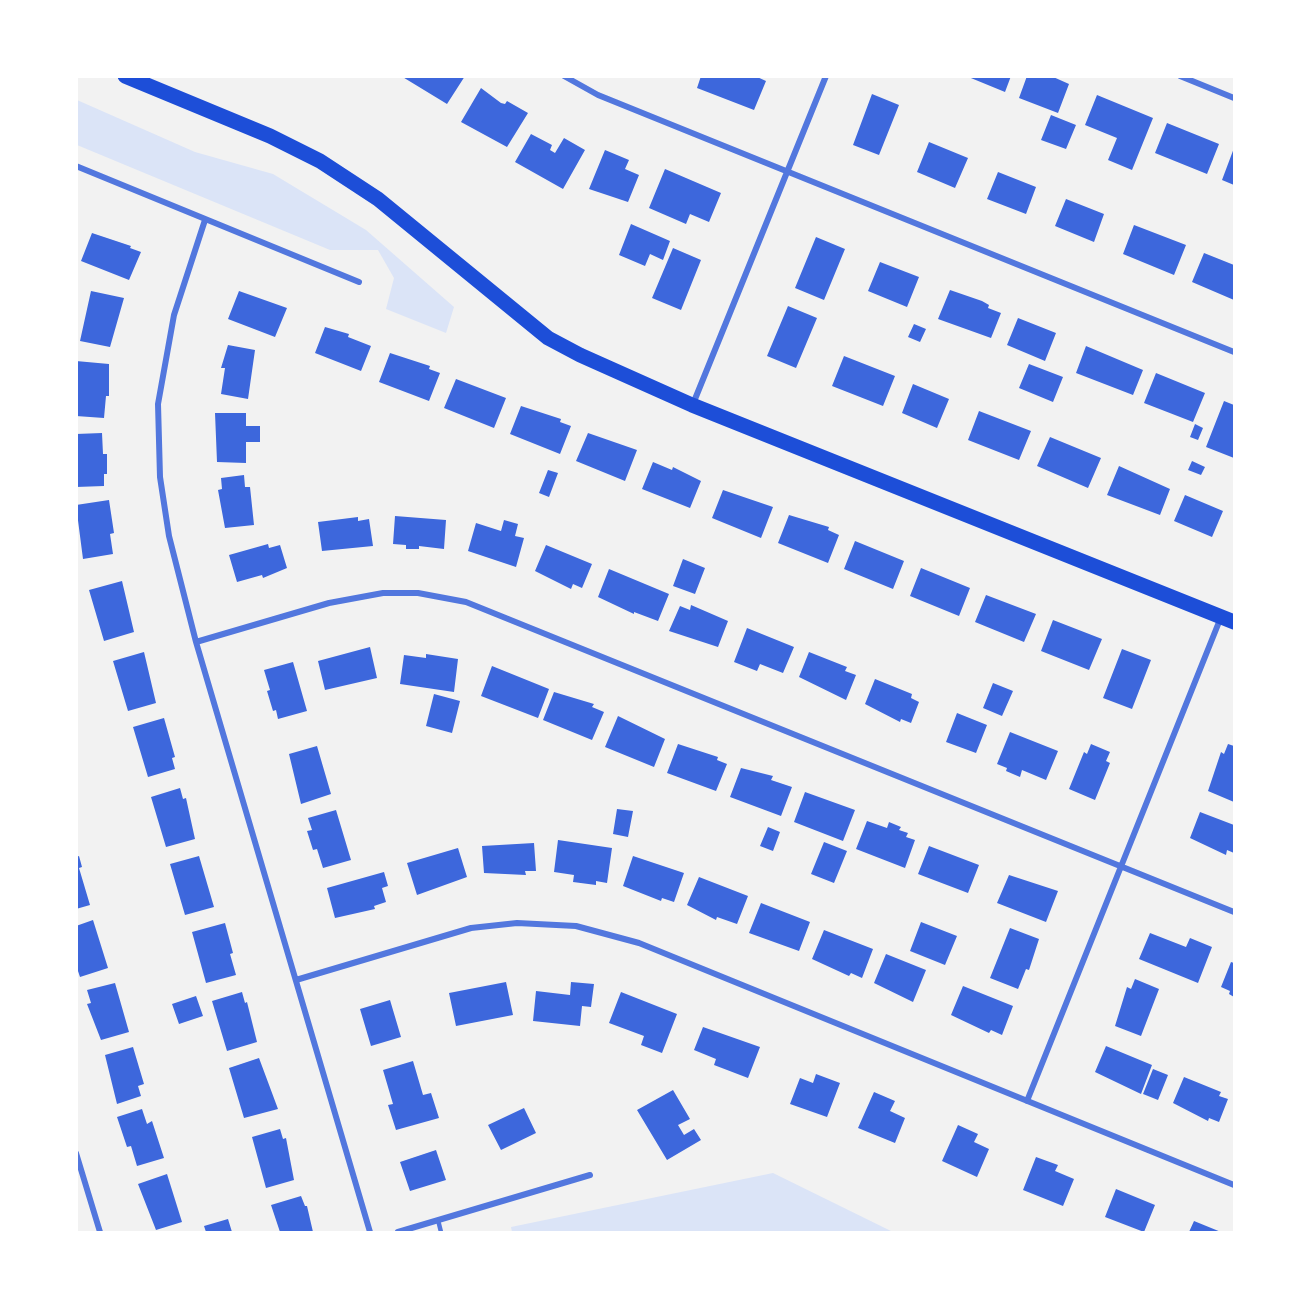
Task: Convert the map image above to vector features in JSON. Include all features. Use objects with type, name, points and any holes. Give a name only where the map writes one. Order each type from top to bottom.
[{"type":"main road","points":[[125,76],[270,136],[320,161],[378,199],[548,338],[612,370],[692,405],[1228,619]]},
{"type":"street","points":[[564,76],[598,95],[1234,352]]},
{"type":"street","points":[[692,405],[826,76]]},
{"type":"street","points":[[1180,76],[1234,98]]},
{"type":"street","points":[[76,166],[359,282]]},
{"type":"street","points":[[205,220],[174,315],[158,404],[160,477],[169,536],[195,642],[370,1233]]},
{"type":"street","points":[[195,642],[329,603],[383,593],[418,593],[466,602],[1234,912]]},
{"type":"street","points":[[1027,1101],[1121,867],[1228,619]]},
{"type":"street","points":[[296,980],[471,928],[517,922],[576,926],[639,943],[1234,1185]]},
{"type":"street","points":[[76,1153],[100,1233]]},
{"type":"street","points":[[398,1233],[590,1175]]},
{"type":"lane","points":[[438,1220],[441,1233]]},
{"type":"shaded area","points":[[77,100],[195,152],[273,174],[366,230],[454,307],[446,333],[386,309],[394,278],[378,250],[330,250],[77,145]]},
{"type":"shaded area","points":[[773,1173],[893,1232],[512,1232],[511,1227]]},
{"type":"building","points":[[401,76],[465,76],[447,104]]},
{"type":"building","points":[[701,76],[755,76],[766,81],[754,110],[697,88]]},
{"type":"building","points":[[966,76],[1011,76],[1005,92]]},
{"type":"building","points":[[1027,76],[1051,76],[1069,84],[1058,113],[1019,98]]},
{"type":"building","points":[[481,88],[501,103],[505,104],[507,101],[528,113],[507,147],[461,122]]},
{"type":"building","points":[[872,94],[899,105],[879,155],[853,145]]},
{"type":"building","points":[[1097,95],[1153,118],[1132,170],[1108,160],[1117,138],[1085,125]]},
{"type":"building","points":[[1051,115],[1076,125],[1066,149],[1041,140]]},
{"type":"building","points":[[1167,123],[1219,144],[1207,174],[1155,153]]},
{"type":"building","points":[[531,134],[552,145],[550,150],[555,153],[564,138],[585,150],[563,189],[515,162]]},
{"type":"building","points":[[929,142],[968,158],[955,188],[917,172]]},
{"type":"building","points":[[1234,148],[1234,185],[1222,180]]},
{"type":"building","points":[[605,150],[629,160],[625,169],[639,175],[628,202],[589,189]]},
{"type":"building","points":[[665,169],[721,193],[709,222],[690,214],[686,224],[649,208]]},
{"type":"building","points":[[998,172],[1036,187],[1026,214],[987,199]]},
{"type":"building","points":[[1066,199],[1104,214],[1094,242],[1055,226]]},
{"type":"building","points":[[631,224],[670,241],[663,260],[650,254],[645,266],[619,255]]},
{"type":"building","points":[[1134,225],[1186,245],[1174,275],[1123,254]]},
{"type":"building","points":[[92,233],[131,246],[130,248],[141,252],[129,280],[81,261]]},
{"type":"building","points":[[816,237],[845,249],[824,300],[795,288]]},
{"type":"building","points":[[673,248],[701,260],[681,310],[652,298]]},
{"type":"building","points":[[1204,253],[1234,265],[1234,300],[1192,282]]},
{"type":"building","points":[[880,262],[919,277],[907,307],[868,291]]},
{"type":"building","points":[[950,290],[982,301],[989,305],[988,308],[1001,313],[991,338],[938,319]]},
{"type":"building","points":[[91,291],[124,298],[110,347],[80,341]]},
{"type":"building","points":[[239,291],[287,308],[275,337],[228,319]]},
{"type":"building","points":[[788,306],[817,318],[796,368],[767,356]]},
{"type":"building","points":[[1018,318],[1056,333],[1045,361],[1007,345]]},
{"type":"building","points":[[914,324],[926,329],[920,342],[908,337]]},
{"type":"building","points":[[325,327],[349,334],[348,337],[371,346],[361,371],[315,353]]},
{"type":"building","points":[[228,345],[255,350],[248,399],[221,394],[225,368],[221,368]]},
{"type":"building","points":[[1086,346],[1143,370],[1133,395],[1076,373]]},
{"type":"building","points":[[390,353],[430,366],[429,369],[440,373],[429,401],[379,382]]},
{"type":"building","points":[[844,356],[895,376],[883,406],[832,386]]},
{"type":"building","points":[[76,361],[109,364],[109,396],[106,396],[104,418],[76,416]]},
{"type":"building","points":[[1029,364],[1063,377],[1053,402],[1019,388]]},
{"type":"building","points":[[1156,373],[1205,393],[1193,422],[1144,403]]},
{"type":"building","points":[[456,379],[506,398],[494,428],[444,408]]},
{"type":"building","points":[[913,384],[949,399],[937,428],[902,413]]},
{"type":"building","points":[[1224,401],[1234,405],[1234,458],[1206,447]]},
{"type":"building","points":[[521,406],[561,419],[560,422],[571,426],[560,454],[510,434]]},
{"type":"building","points":[[979,411],[1031,431],[1019,460],[968,440]]},
{"type":"building","points":[[215,413],[246,413],[246,426],[260,426],[260,442],[246,442],[246,463],[217,462]]},
{"type":"building","points":[[1195,424],[1203,428],[1198,440],[1190,437]]},
{"type":"building","points":[[102,433],[103,454],[107,454],[107,474],[104,474],[104,486],[76,487],[76,434]]},
{"type":"building","points":[[588,433],[637,450],[625,481],[576,461]]},
{"type":"building","points":[[1050,437],[1101,458],[1088,488],[1037,466]]},
{"type":"building","points":[[1192,461],[1205,467],[1201,475],[1188,470]]},
{"type":"building","points":[[653,462],[672,470],[673,467],[701,481],[690,508],[642,489]]},
{"type":"building","points":[[1119,466],[1170,489],[1160,515],[1107,495]]},
{"type":"building","points":[[548,470],[558,473],[549,497],[539,493]]},
{"type":"building","points":[[244,475],[245,487],[250,487],[254,525],[225,528],[218,490],[222,489],[221,478]]},
{"type":"building","points":[[723,490],[773,507],[761,538],[712,518]]},
{"type":"building","points":[[1185,495],[1223,511],[1212,537],[1174,521]]},
{"type":"building","points":[[109,500],[114,533],[110,534],[113,554],[83,559],[76,505]]},
{"type":"building","points":[[789,515],[829,527],[828,530],[839,535],[828,563],[778,543]]},
{"type":"building","points":[[395,516],[446,520],[444,549],[419,546],[419,549],[406,549],[406,545],[393,544]]},
{"type":"building","points":[[358,517],[358,521],[369,519],[373,546],[322,551],[318,522]]},
{"type":"building","points":[[504,520],[518,524],[515,536],[524,538],[516,567],[468,551],[476,523],[501,531]]},
{"type":"building","points":[[855,541],[904,561],[893,589],[844,569]]},
{"type":"building","points":[[268,544],[269,548],[280,545],[287,568],[263,578],[262,575],[237,582],[229,555]]},
{"type":"building","points":[[546,545],[592,564],[582,588],[573,584],[571,589],[535,571]]},
{"type":"building","points":[[683,559],[705,568],[695,594],[673,586]]},
{"type":"building","points":[[921,568],[970,588],[959,616],[910,596]]},
{"type":"building","points":[[609,569],[669,594],[658,621],[634,612],[634,614],[598,597]]},
{"type":"building","points":[[122,581],[134,632],[104,641],[89,590]]},
{"type":"building","points":[[986,595],[1036,614],[1024,642],[975,622]]},
{"type":"building","points":[[691,605],[728,621],[718,647],[669,631],[680,606],[690,610]]},
{"type":"building","points":[[1053,620],[1102,639],[1089,670],[1041,651]]},
{"type":"building","points":[[747,628],[794,647],[783,673],[760,664],[757,671],[734,662]]},
{"type":"building","points":[[370,647],[377,678],[325,690],[318,661]]},
{"type":"building","points":[[1122,649],[1151,660],[1132,709],[1103,698]]},
{"type":"building","points":[[144,652],[156,703],[128,711],[113,661]]},
{"type":"building","points":[[809,652],[847,667],[845,671],[856,675],[846,700],[799,677]]},
{"type":"building","points":[[426,654],[458,659],[454,692],[400,684],[404,655],[426,658]]},
{"type":"building","points":[[293,662],[307,711],[278,719],[267,691],[270,690],[264,670]]},
{"type":"building","points":[[492,666],[549,689],[538,718],[481,696]]},
{"type":"building","points":[[875,679],[912,694],[911,698],[919,702],[911,723],[901,719],[900,722],[865,704]]},
{"type":"building","points":[[993,683],[1013,691],[1002,716],[983,708]]},
{"type":"building","points":[[554,692],[594,704],[592,707],[604,712],[592,740],[543,720]]},
{"type":"building","points":[[434,694],[460,701],[452,733],[426,726]]},
{"type":"building","points":[[957,713],[987,725],[976,753],[946,742]]},
{"type":"building","points":[[618,716],[665,739],[654,767],[605,747]]},
{"type":"building","points":[[164,718],[175,757],[172,758],[175,769],[148,777],[133,727]]},
{"type":"building","points":[[1010,732],[1058,751],[1046,780],[1022,770],[1020,777],[997,764]]},
{"type":"building","points":[[678,744],[718,757],[717,760],[727,764],[716,791],[667,773]]},
{"type":"building","points":[[1091,744],[1110,752],[1106,761],[1110,763],[1095,800],[1069,789],[1084,752],[1087,754]]},
{"type":"building","points":[[1228,744],[1234,746],[1234,802],[1208,791],[1221,752],[1224,754]]},
{"type":"building","points":[[317,746],[331,794],[301,804],[289,754]]},
{"type":"building","points":[[741,768],[773,776],[771,780],[792,787],[781,816],[730,797]]},
{"type":"building","points":[[180,788],[183,799],[186,798],[195,839],[166,847],[151,797]]},
{"type":"building","points":[[805,792],[855,810],[843,841],[794,822]]},
{"type":"building","points":[[617,809],[633,811],[628,837],[613,834]]},
{"type":"building","points":[[336,810],[351,860],[323,868],[317,849],[313,850],[307,831],[312,830],[308,818]]},
{"type":"building","points":[[1200,812],[1234,825],[1234,853],[1227,850],[1226,855],[1190,838]]},
{"type":"building","points":[[867,821],[887,828],[889,822],[901,827],[899,830],[908,833],[906,837],[915,840],[905,868],[856,849]]},
{"type":"building","points":[[768,827],[780,832],[773,851],[760,846]]},
{"type":"building","points":[[558,840],[612,848],[607,883],[596,881],[596,885],[573,882],[574,875],[554,872]]},
{"type":"building","points":[[824,842],[847,851],[834,883],[811,874]]},
{"type":"building","points":[[534,843],[536,871],[525,871],[526,875],[484,873],[482,846]]},
{"type":"building","points":[[929,846],[979,865],[968,893],[918,874]]},
{"type":"building","points":[[458,848],[467,877],[417,895],[407,863]]},
{"type":"building","points":[[79,856],[82,867],[79,868],[90,905],[76,909],[76,857]]},
{"type":"building","points":[[199,856],[214,907],[185,915],[170,864]]},
{"type":"building","points":[[633,856],[684,873],[674,902],[662,898],[661,901],[623,886]]},
{"type":"building","points":[[384,872],[388,886],[382,888],[386,902],[374,906],[375,909],[335,918],[327,888]]},
{"type":"building","points":[[1009,875],[1058,891],[1046,922],[997,903]]},
{"type":"building","points":[[699,877],[748,896],[737,924],[717,917],[716,920],[687,905]]},
{"type":"building","points":[[761,903],[810,922],[799,951],[749,933]]},
{"type":"building","points":[[93,920],[108,968],[80,977],[76,965],[76,926]]},
{"type":"building","points":[[921,922],[957,936],[945,965],[910,951]]},
{"type":"building","points":[[225,923],[236,975],[206,983],[192,932]]},
{"type":"building","points":[[1010,928],[1039,939],[1029,970],[1026,969],[1018,989],[990,978]]},
{"type":"building","points":[[824,930],[873,949],[862,978],[851,973],[849,976],[812,959]]},
{"type":"building","points":[[1150,933],[1186,947],[1190,938],[1212,947],[1198,983],[1139,959]]},
{"type":"building","points":[[886,954],[926,970],[913,1002],[874,983]]},
{"type":"building","points":[[1231,962],[1234,963],[1234,997],[1229,994],[1230,991],[1221,987]]},
{"type":"building","points":[[1135,979],[1159,989],[1141,1036],[1115,1026],[1127,987],[1131,989]]},
{"type":"building","points":[[506,982],[513,1015],[456,1026],[449,993]]},
{"type":"building","points":[[571,982],[594,984],[591,1007],[582,1006],[580,1026],[533,1021],[536,991],[570,995]]},
{"type":"building","points":[[115,983],[129,1032],[101,1040],[87,1004],[91,1003],[87,990]]},
{"type":"building","points":[[963,986],[1013,1006],[1002,1035],[991,1030],[989,1033],[951,1015]]},
{"type":"building","points":[[242,992],[245,1003],[247,1002],[257,1042],[227,1051],[212,1001]]},
{"type":"building","points":[[621,992],[677,1014],[662,1053],[641,1045],[644,1036],[609,1023]]},
{"type":"building","points":[[196,996],[203,1016],[179,1024],[172,1004]]},
{"type":"building","points":[[390,1000],[401,1037],[371,1046],[360,1009]]},
{"type":"building","points":[[703,1027],[760,1047],[748,1078],[714,1065],[716,1059],[694,1050]]},
{"type":"building","points":[[1106,1046],[1152,1065],[1141,1094],[1095,1072]]},
{"type":"building","points":[[133,1047],[144,1084],[138,1086],[141,1096],[117,1104],[105,1055]]},
{"type":"building","points":[[259,1058],[278,1109],[244,1118],[229,1068]]},
{"type":"building","points":[[413,1061],[423,1095],[431,1093],[439,1118],[396,1130],[388,1105],[393,1104],[383,1070]]},
{"type":"building","points":[[1153,1069],[1168,1075],[1158,1100],[1143,1094]]},
{"type":"building","points":[[816,1074],[840,1083],[827,1117],[790,1104],[800,1078],[813,1083]]},
{"type":"building","points":[[1184,1077],[1221,1092],[1219,1096],[1228,1099],[1219,1122],[1209,1118],[1208,1121],[1173,1103]]},
{"type":"building","points":[[673,1090],[690,1119],[678,1125],[684,1135],[694,1129],[701,1140],[667,1160],[637,1110]]},
{"type":"building","points":[[874,1092],[895,1101],[890,1111],[905,1118],[895,1143],[858,1128]]},
{"type":"building","points":[[524,1108],[536,1133],[501,1150],[488,1125]]},
{"type":"building","points":[[142,1109],[147,1124],[152,1121],[164,1158],[137,1166],[131,1146],[127,1147],[117,1117]]},
{"type":"building","points":[[958,1125],[978,1134],[974,1142],[989,1149],[977,1177],[942,1161]]},
{"type":"building","points":[[280,1129],[283,1139],[286,1138],[294,1180],[266,1188],[252,1137]]},
{"type":"building","points":[[436,1150],[446,1180],[410,1191],[400,1162]]},
{"type":"building","points":[[1036,1157],[1058,1165],[1055,1171],[1074,1179],[1063,1206],[1023,1190]]},
{"type":"building","points":[[167,1174],[182,1222],[156,1230],[138,1184]]},
{"type":"building","points":[[1116,1189],[1155,1205],[1144,1232],[1105,1217]]},
{"type":"building","points":[[301,1196],[307,1206],[313,1232],[280,1232],[271,1205]]},
{"type":"building","points":[[228,1219],[232,1232],[206,1232],[204,1226]]},
{"type":"building","points":[[1194,1221],[1221,1232],[1189,1232]]}]
